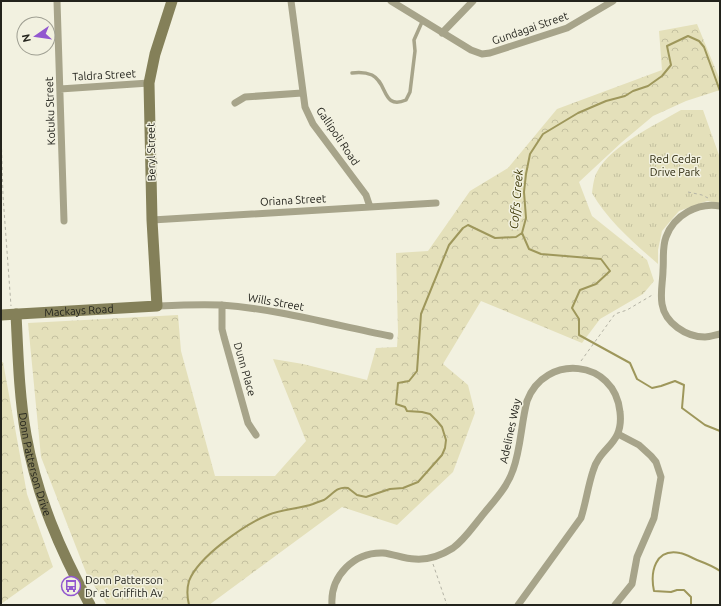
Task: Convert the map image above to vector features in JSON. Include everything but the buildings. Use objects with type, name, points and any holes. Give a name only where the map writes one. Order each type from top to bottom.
[{"type":"main road","name":"Beryl Street","points":[[157,306],[152,220],[149,83],[154,54],[172,1]]},
{"type":"main road","name":"Mackays Road","points":[[10,314],[157,306]]},
{"type":"main road","name":"Donn Patterson Drive","points":[[10,314],[26,434],[32,464],[52,527],[62,551],[90,605]]},
{"type":"street","name":"Kotuku Street","points":[[58,1],[64,221]]},
{"type":"street","name":"Gallipoli Road","points":[[292,1],[302,93],[305,107],[313,124],[366,196],[370,207]]},
{"type":"street","name":"Gundagai Street","points":[[391,1],[422,22],[471,50],[482,54],[490,53],[567,28],[613,1]]},
{"type":"street","points":[[442,33],[473,1]]},
{"type":"street","name":"Taldra Street","points":[[60,89],[149,83]]},
{"type":"street","points":[[235,103],[245,97],[302,93]]},
{"type":"street","name":"Oriana Street","points":[[152,220],[436,203]]},
{"type":"street","points":[[720,206],[709,205],[687,211],[673,223],[666,236],[663,250],[661,293],[662,305],[670,321],[679,328],[688,334],[704,337],[720,334]]},
{"type":"street","name":"Wills Street","points":[[157,306],[201,304],[222,305],[268,311],[390,336]]},
{"type":"street","name":"Dunn Place","points":[[222,305],[222,329],[224,337],[248,423],[256,435]]},
{"type":"street","name":"Adelines Way","points":[[332,605],[332,594],[338,578],[343,571],[357,559],[375,553],[393,554],[415,560],[431,558],[447,552],[464,539],[508,481],[516,461],[527,401],[535,386],[547,375],[562,369],[576,368],[585,369],[601,377],[614,392],[618,402],[620,423],[618,434]]},
{"type":"street","points":[[518,605],[581,518],[596,462],[618,434],[639,445],[651,456],[656,462],[661,476],[654,518],[637,557],[632,584],[614,605]]},
{"type":"lane","points":[[352,73],[365,73],[377,78],[383,86],[387,97],[392,102],[396,103],[406,100],[410,92],[414,40],[422,22]]},
{"type":"path","points":[[1,131],[10,314]]},
{"type":"path","points":[[688,192],[706,196],[709,205]]},
{"type":"path","points":[[576,368],[615,314],[627,310],[652,294],[661,293]]},
{"type":"path","points":[[431,558],[447,605]]},
{"type":"green space","points":[[697,24],[720,80],[720,90],[686,101],[653,116],[622,142],[579,182],[592,216],[647,260],[654,281],[643,294],[600,319],[582,343],[481,301],[443,364],[468,385],[475,413],[453,472],[397,525],[342,507],[209,605],[107,605],[87,575],[41,457],[28,323],[178,315],[181,351],[215,476],[275,476],[306,441],[273,359],[303,364],[367,380],[376,348],[397,347],[396,253],[428,251],[470,191],[508,168],[557,109],[662,70],[659,31]]},
{"type":"green space","name":"Red Cedar Drive Park","points":[[681,110],[703,110],[720,158],[720,203],[707,201],[679,211],[662,231],[658,250],[658,264],[631,240],[598,203],[592,193],[594,179],[604,162],[623,144]]},
{"type":"green space","points":[[1,362],[3,362],[27,494],[53,567],[1,604]]},
{"type":"waterway","name":"Coffs Creek","points":[[720,91],[704,47],[699,41],[688,36],[667,46],[671,65],[662,76],[648,86],[578,113],[543,134],[530,154],[524,192],[526,218],[522,233],[529,249],[541,254],[601,259],[610,271],[596,284],[580,290],[572,308],[579,319],[579,335],[630,363],[637,379],[652,388],[675,381],[684,385],[682,408],[705,425],[720,431]]},
{"type":"waterway","points":[[189,605],[189,581],[202,562],[223,542],[258,519],[273,513],[308,506],[324,500],[341,488],[348,488],[357,495],[366,497],[390,489],[403,488],[418,482],[442,455],[446,440],[442,427],[430,414],[407,411],[405,407],[396,404],[398,383],[409,381],[417,371],[421,314],[449,245],[463,228],[468,225],[495,238],[516,237],[522,233]]},
{"type":"waterway","name":"Coffs Creek","points":[[691,605],[691,597],[684,590],[671,592],[654,591],[654,569],[660,558],[665,554],[672,552],[680,553],[720,571]]},
{"type":"place","name":"Donn Patterson Dr at Griffith Av","points":[[71,586]]}]
